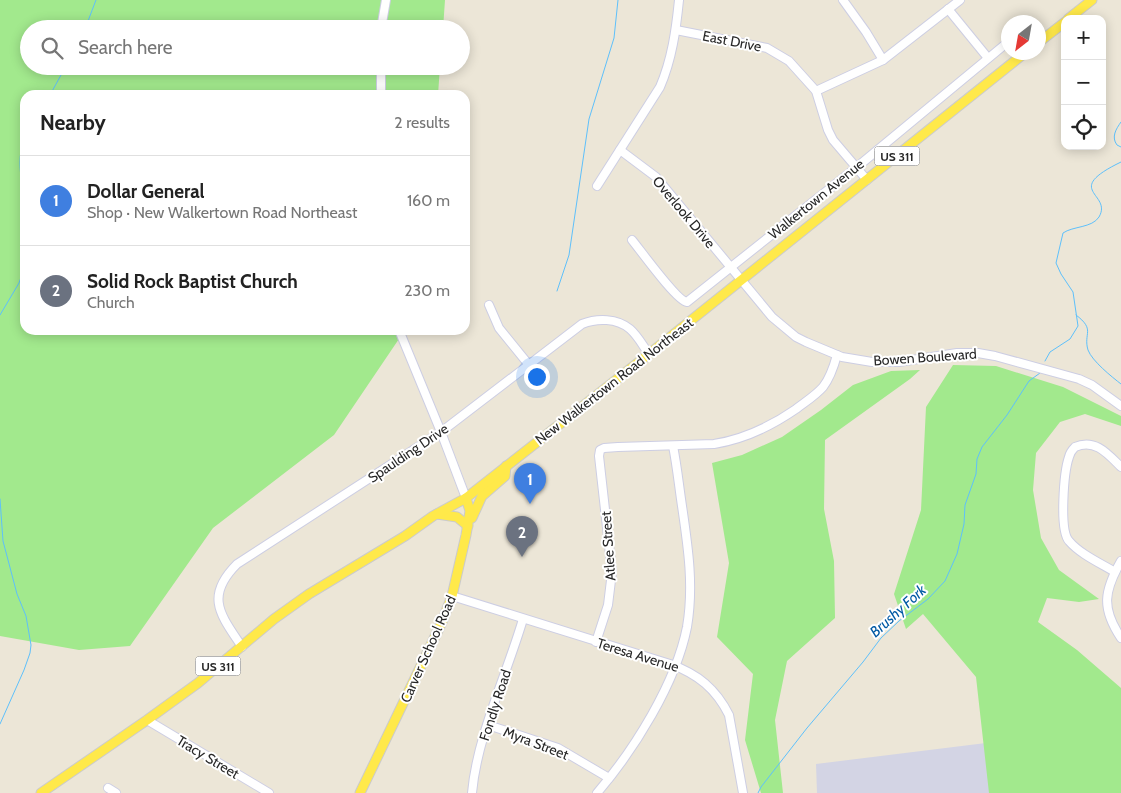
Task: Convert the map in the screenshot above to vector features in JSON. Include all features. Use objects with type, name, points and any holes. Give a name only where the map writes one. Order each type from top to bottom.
[{"type":"main road","points":[[1073,15],[1092,0]]},
{"type":"main road","points":[[1046,37],[1061,25]]},
{"type":"main road","name":"New Walkertown Road Northeast","points":[[41,793],[198,683],[274,619],[308,594],[466,498],[741,281],[1016,60]]},
{"type":"main road","points":[[437,514],[457,517],[468,526],[482,496],[504,476],[506,466]]},
{"type":"main road","name":"Carver School Road","points":[[360,793],[442,622],[452,596],[468,526],[470,511],[466,498]]},
{"type":"street","points":[[383,20],[386,0]]},
{"type":"street","points":[[597,186],[660,87],[668,70],[676,30],[679,0]]},
{"type":"street","points":[[843,0],[883,60]]},
{"type":"street","points":[[816,91],[883,60],[960,0]]},
{"type":"street","points":[[948,9],[988,58]]},
{"type":"street","name":"East Drive","points":[[676,30],[748,43],[773,50],[796,68],[816,91],[833,140],[867,180]]},
{"type":"street","name":"Walkertown Avenue","points":[[632,240],[674,293],[685,302],[690,301],[857,167],[1001,48]]},
{"type":"street","points":[[381,75],[381,90]]},
{"type":"street","name":"Overlook Drive","points":[[620,150],[656,177],[741,281]]},
{"type":"street","name":"Bowen Boulevard","points":[[741,281],[772,317],[786,329],[806,342],[837,355],[862,361],[889,362],[911,361],[957,353],[978,353],[995,356],[1079,378],[1121,406]]},
{"type":"street","points":[[489,305],[499,328],[529,365]]},
{"type":"street","name":"Spaulding Drive","points":[[242,647],[222,616],[219,603],[219,589],[226,576],[237,564],[441,432],[582,324],[592,320],[606,320],[621,324],[630,329],[649,354]]},
{"type":"street","points":[[401,335],[466,498]]},
{"type":"street","points":[[597,793],[635,742],[676,666],[687,628],[691,576],[673,446],[699,446],[729,441],[765,428],[808,401],[818,392],[829,377],[837,355]]},
{"type":"street","points":[[1115,572],[1084,553],[1069,541],[1064,532],[1063,509],[1068,459],[1075,447],[1087,444],[1096,446],[1108,454],[1121,467]]},
{"type":"street","name":"Atlee Street","points":[[596,642],[608,605],[612,572],[599,456],[600,450],[618,446],[673,446]]},
{"type":"street","points":[[1121,561],[1108,584],[1107,606],[1112,624],[1121,638]]},
{"type":"street","name":"Teresa Avenue","points":[[452,596],[676,666],[701,679],[724,704],[732,724],[743,793]]},
{"type":"street","name":"Fondly Road","points":[[472,793],[477,764],[488,725],[523,619]]},
{"type":"street","name":"Tracy Street","points":[[147,720],[269,793]]},
{"type":"street","name":"Myra Street","points":[[488,725],[558,748],[610,778]]},
{"type":"street","points":[[108,788],[116,793]]},
{"type":"shaded area","points":[[994,742],[999,793],[817,793],[816,764]]},
{"type":"green space","points":[[0,0],[445,0],[444,20],[20,20],[20,75],[439,75],[438,90],[20,90],[20,335],[402,335],[334,435],[213,528],[130,646],[79,650],[0,636]]},
{"type":"green space","points":[[953,365],[996,366],[1063,387],[1121,416],[1121,426],[1085,414],[1060,422],[1036,453],[1033,490],[1041,538],[1059,570],[1099,599],[1079,602],[1047,598],[1038,622],[1077,650],[1121,688],[1121,793],[989,793],[976,677],[923,614],[906,629],[894,594],[921,510],[926,407]]},
{"type":"green space","points":[[920,370],[825,440],[824,509],[834,561],[835,618],[787,661],[775,720],[783,793],[761,793],[745,740],[753,674],[717,637],[729,563],[712,463],[742,455],[782,437],[853,385],[891,371]]},
{"type":"waterway","points":[[88,20],[96,0]]},
{"type":"waterway","points":[[557,291],[569,255],[589,119],[614,38],[618,0]]},
{"type":"waterway","points":[[53,90],[61,75]]},
{"type":"waterway","name":"Brushy Fork","points":[[1121,122],[1114,136],[1115,142],[1121,147]]},
{"type":"waterway","name":"Brushy Fork","points":[[1045,361],[1050,352],[1070,339],[1078,326],[1073,292],[1056,263],[1063,233],[1096,221],[1102,209],[1091,186],[1094,179],[1121,162]]},
{"type":"waterway","points":[[0,315],[20,280]]},
{"type":"waterway","points":[[1076,315],[1086,324],[1088,332],[1087,344],[1090,354],[1121,384]]},
{"type":"waterway","name":"Brushy Fork","points":[[758,793],[807,728],[881,638],[899,621],[928,599],[945,581],[957,554],[964,524],[965,505],[976,474],[977,459],[982,447],[1007,415],[1029,381],[1040,373]]},
{"type":"waterway","points":[[0,499],[3,541],[17,594],[26,616],[31,645],[24,670],[0,724]]},
{"type":"place","name":"Dollar General","points":[[530,504]]},
{"type":"place","name":"Solid Rock Baptist Church","points":[[522,557]]}]
